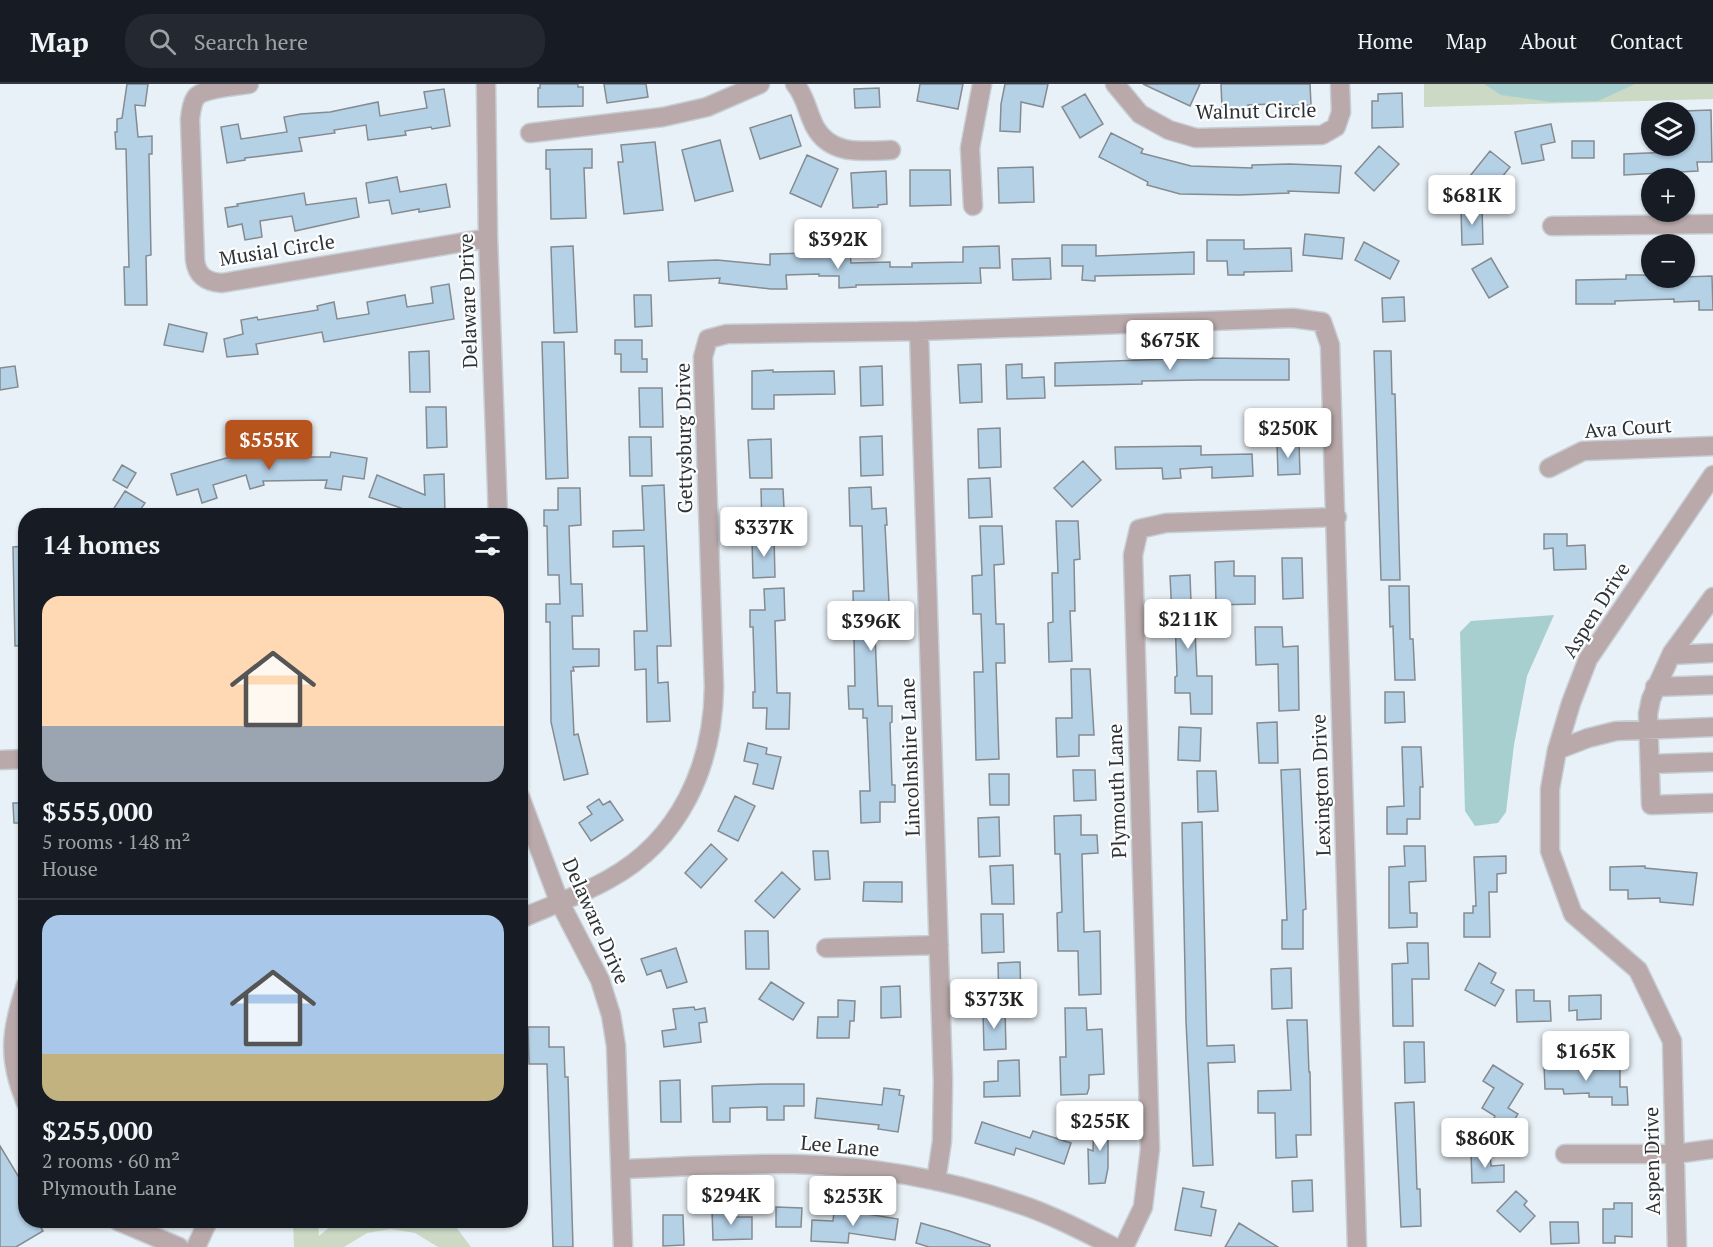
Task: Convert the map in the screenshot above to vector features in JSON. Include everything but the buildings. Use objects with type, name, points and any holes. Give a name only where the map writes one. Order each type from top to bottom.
[{"type":"street","name":"Musial Circle","points":[[249,84],[208,91],[197,96],[192,107],[190,119],[195,260],[197,270],[202,277],[222,283],[489,238]]},
{"type":"street","name":"Delaware Drive","points":[[486,84],[498,508]]},
{"type":"street","points":[[530,132],[663,117],[707,107],[760,84]]},
{"type":"street","points":[[795,84],[803,94],[815,127],[831,145],[849,151],[891,150]]},
{"type":"street","points":[[973,206],[970,148],[982,84]]},
{"type":"street","name":"Walnut Circle","points":[[1115,84],[1140,114],[1169,130],[1196,138],[1322,135],[1336,127],[1341,112],[1340,84]]},
{"type":"street","points":[[1552,226],[1713,224]]},
{"type":"street","name":"Gettysburg Drive","points":[[559,901],[610,879],[656,843],[686,804],[705,757],[711,734],[714,687],[703,357],[708,339],[727,334],[920,331],[1293,318],[1322,322]]},
{"type":"street","name":"Lexington Drive","points":[[1322,322],[1330,345],[1357,1247]]},
{"type":"street","name":"Lincolnshire Lane","points":[[920,331],[943,1113],[942,1141],[936,1181]]},
{"type":"street","name":"Ava Court","points":[[1549,468],[1582,451],[1713,446]]},
{"type":"street","name":"Aspen Drive","points":[[1677,1247],[1672,1041],[1638,970],[1573,914],[1550,851],[1550,789],[1557,750],[1571,703],[1588,659],[1713,475]]},
{"type":"street","name":"Plymouth Lane","points":[[1124,1247],[1143,1207],[1150,1149],[1133,555],[1139,529],[1166,523],[1336,517]]},
{"type":"street","points":[[1713,597],[1705,619],[1671,654],[1651,699],[1649,729],[1651,805],[1713,803]]},
{"type":"street","points":[[1671,654],[1713,653]]},
{"type":"street","points":[[1655,687],[1713,686]]},
{"type":"street","points":[[1557,750],[1608,732],[1713,727]]},
{"type":"street","points":[[0,760],[18,759]]},
{"type":"street","points":[[1650,764],[1713,762]]},
{"type":"street","name":"Delaware Drive","points":[[528,818],[559,901],[600,980],[610,1016],[616,1046],[623,1247]]},
{"type":"street","points":[[528,915],[559,901]]},
{"type":"street","points":[[826,948],[939,945]]},
{"type":"street","points":[[18,1009],[15,1018],[13,1051],[18,1085]]},
{"type":"street","points":[[1565,1154],[1675,1154],[1713,1149]]},
{"type":"street","name":"Lee Lane","points":[[621,1169],[796,1164],[864,1169],[936,1181],[1018,1203],[1114,1247]]},
{"type":"street","points":[[135,1228],[180,1247]]},
{"type":"street","points":[[196,1247],[205,1228]]},
{"type":"shaded area","points":[[1424,84],[1713,84],[1713,99],[1424,107]]},
{"type":"shaded area","points":[[1484,84],[1635,84],[1598,101],[1551,102],[1501,95]]},
{"type":"shaded area","points":[[1554,615],[1527,676],[1514,745],[1506,812],[1498,823],[1475,826],[1465,811],[1460,632],[1471,621]]},
{"type":"shaded area","points":[[293,1228],[318,1228],[319,1236],[329,1228],[457,1228],[471,1247],[438,1247],[415,1233],[391,1229],[367,1233],[344,1247],[294,1247]]}]
